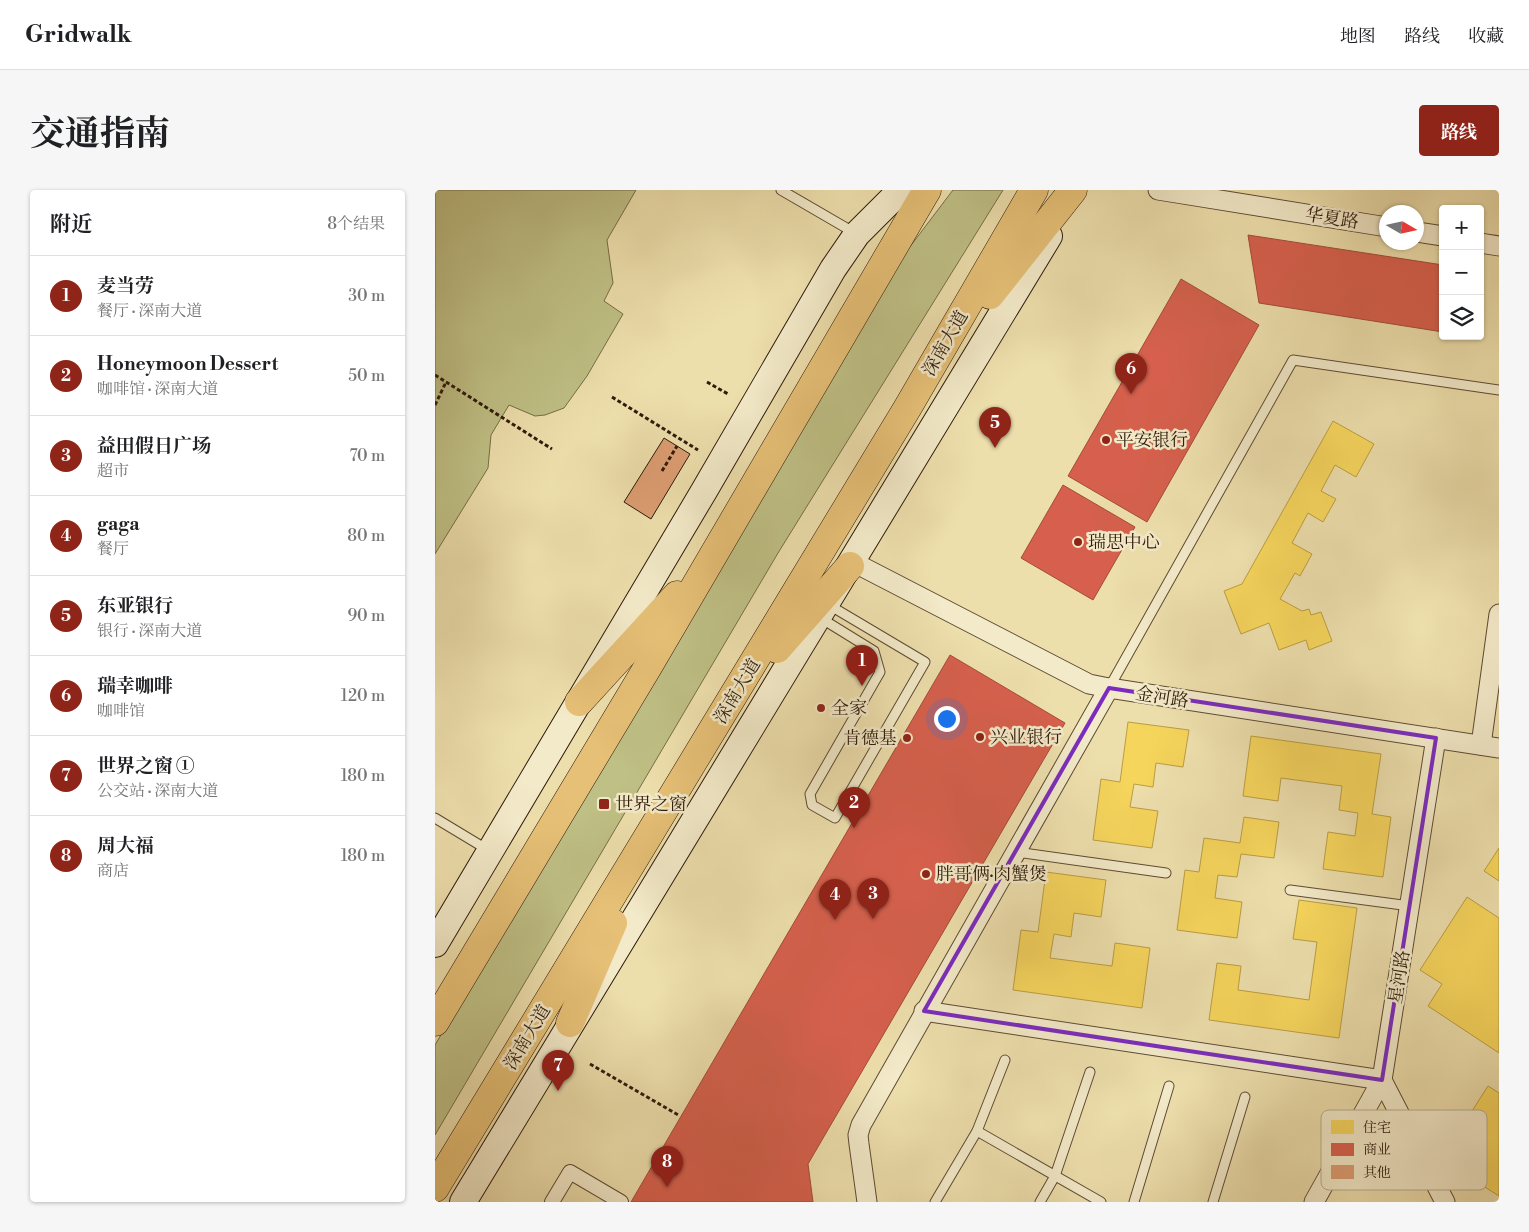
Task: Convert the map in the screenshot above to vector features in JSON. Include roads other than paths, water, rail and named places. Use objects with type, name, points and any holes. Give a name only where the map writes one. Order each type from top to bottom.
[{"type":"main road","points":[[435,944],[833,269],[857,234],[901,190]]},
{"type":"main road","points":[[435,1022],[715,554],[927,190]]},
{"type":"main road","name":"深南大道","points":[[435,1188],[650,836],[908,407],[1034,190]]},
{"type":"main road","points":[[908,407],[1008,271],[1075,190]]},
{"type":"main road","points":[[463,1202],[570,1023],[851,564],[1075,190]]},
{"type":"main road","points":[[579,702],[715,554]]},
{"type":"main road","points":[[730,703],[851,564]]},
{"type":"main road","points":[[570,1023],[650,836]]},
{"type":"street","name":"华夏路","points":[[1158,190],[1379,226]]},
{"type":"street","points":[[1424,233],[1439,235]]},
{"type":"street","points":[[1484,244],[1499,246]]},
{"type":"street","name":"金河路","points":[[851,564],[1072,676],[1109,688],[1490,746]]},
{"type":"street","points":[[1490,746],[1499,614]]},
{"type":"street","points":[[867,1202],[858,1135],[861,1125],[1109,688]]},
{"type":"street","name":"星河路","points":[[1365,1110],[1382,1080],[1436,738]]},
{"type":"street","points":[[924,1011],[1382,1080],[1397,1110]]},
{"type":"street","points":[[551,1202],[570,1172],[621,1202]]},
{"type":"street","name":"星河路","points":[[1314,1202],[1321,1189]]},
{"type":"street","points":[[1439,1190],[1445,1202]]},
{"type":"lane","points":[[781,190],[857,234]]},
{"type":"lane","points":[[1109,688],[1293,360],[1499,390]]},
{"type":"lane","points":[[822,610],[925,662],[835,818],[812,805],[810,794],[880,672],[874,651],[822,610]]},
{"type":"lane","points":[[435,818],[490,852]]},
{"type":"lane","points":[[1016,852],[1166,872]]},
{"type":"lane","points":[[1290,890],[1410,906]]},
{"type":"lane","points":[[935,1202],[977,1131],[1005,1060]]},
{"type":"lane","points":[[1040,1202],[1055,1176],[1091,1072]]},
{"type":"lane","points":[[1134,1202],[1169,1086]]},
{"type":"lane","points":[[1213,1202],[1245,1097]]},
{"type":"lane","points":[[977,1131],[1101,1202]]},
{"type":"place","name":"瑞幸咖啡","points":[[1131,394]]},
{"type":"place","name":"平安银行","points":[[1106,440]]},
{"type":"place","name":"东亚银行","points":[[995,448]]},
{"type":"place","name":"瑞思中心","points":[[1078,542]]},
{"type":"place","name":"麦当劳","points":[[862,686]]},
{"type":"place","name":"全家","points":[[821,708]]},
{"type":"place","name":"兴业银行","points":[[980,737]]},
{"type":"place","name":"肯德基","points":[[907,738]]},
{"type":"place","name":"世界之窗","points":[[604,804]]},
{"type":"place","name":"Honeymoon Dessert","points":[[854,828]]},
{"type":"place","name":"胖哥俩·肉蟹煲","points":[[926,874]]},
{"type":"place","name":"益田假日广场","points":[[873,919]]},
{"type":"place","name":"gaga","points":[[835,920]]},
{"type":"place","name":"世界之窗 ①","points":[[558,1091]]},
{"type":"place","name":"周大福","points":[[667,1187]]}]
